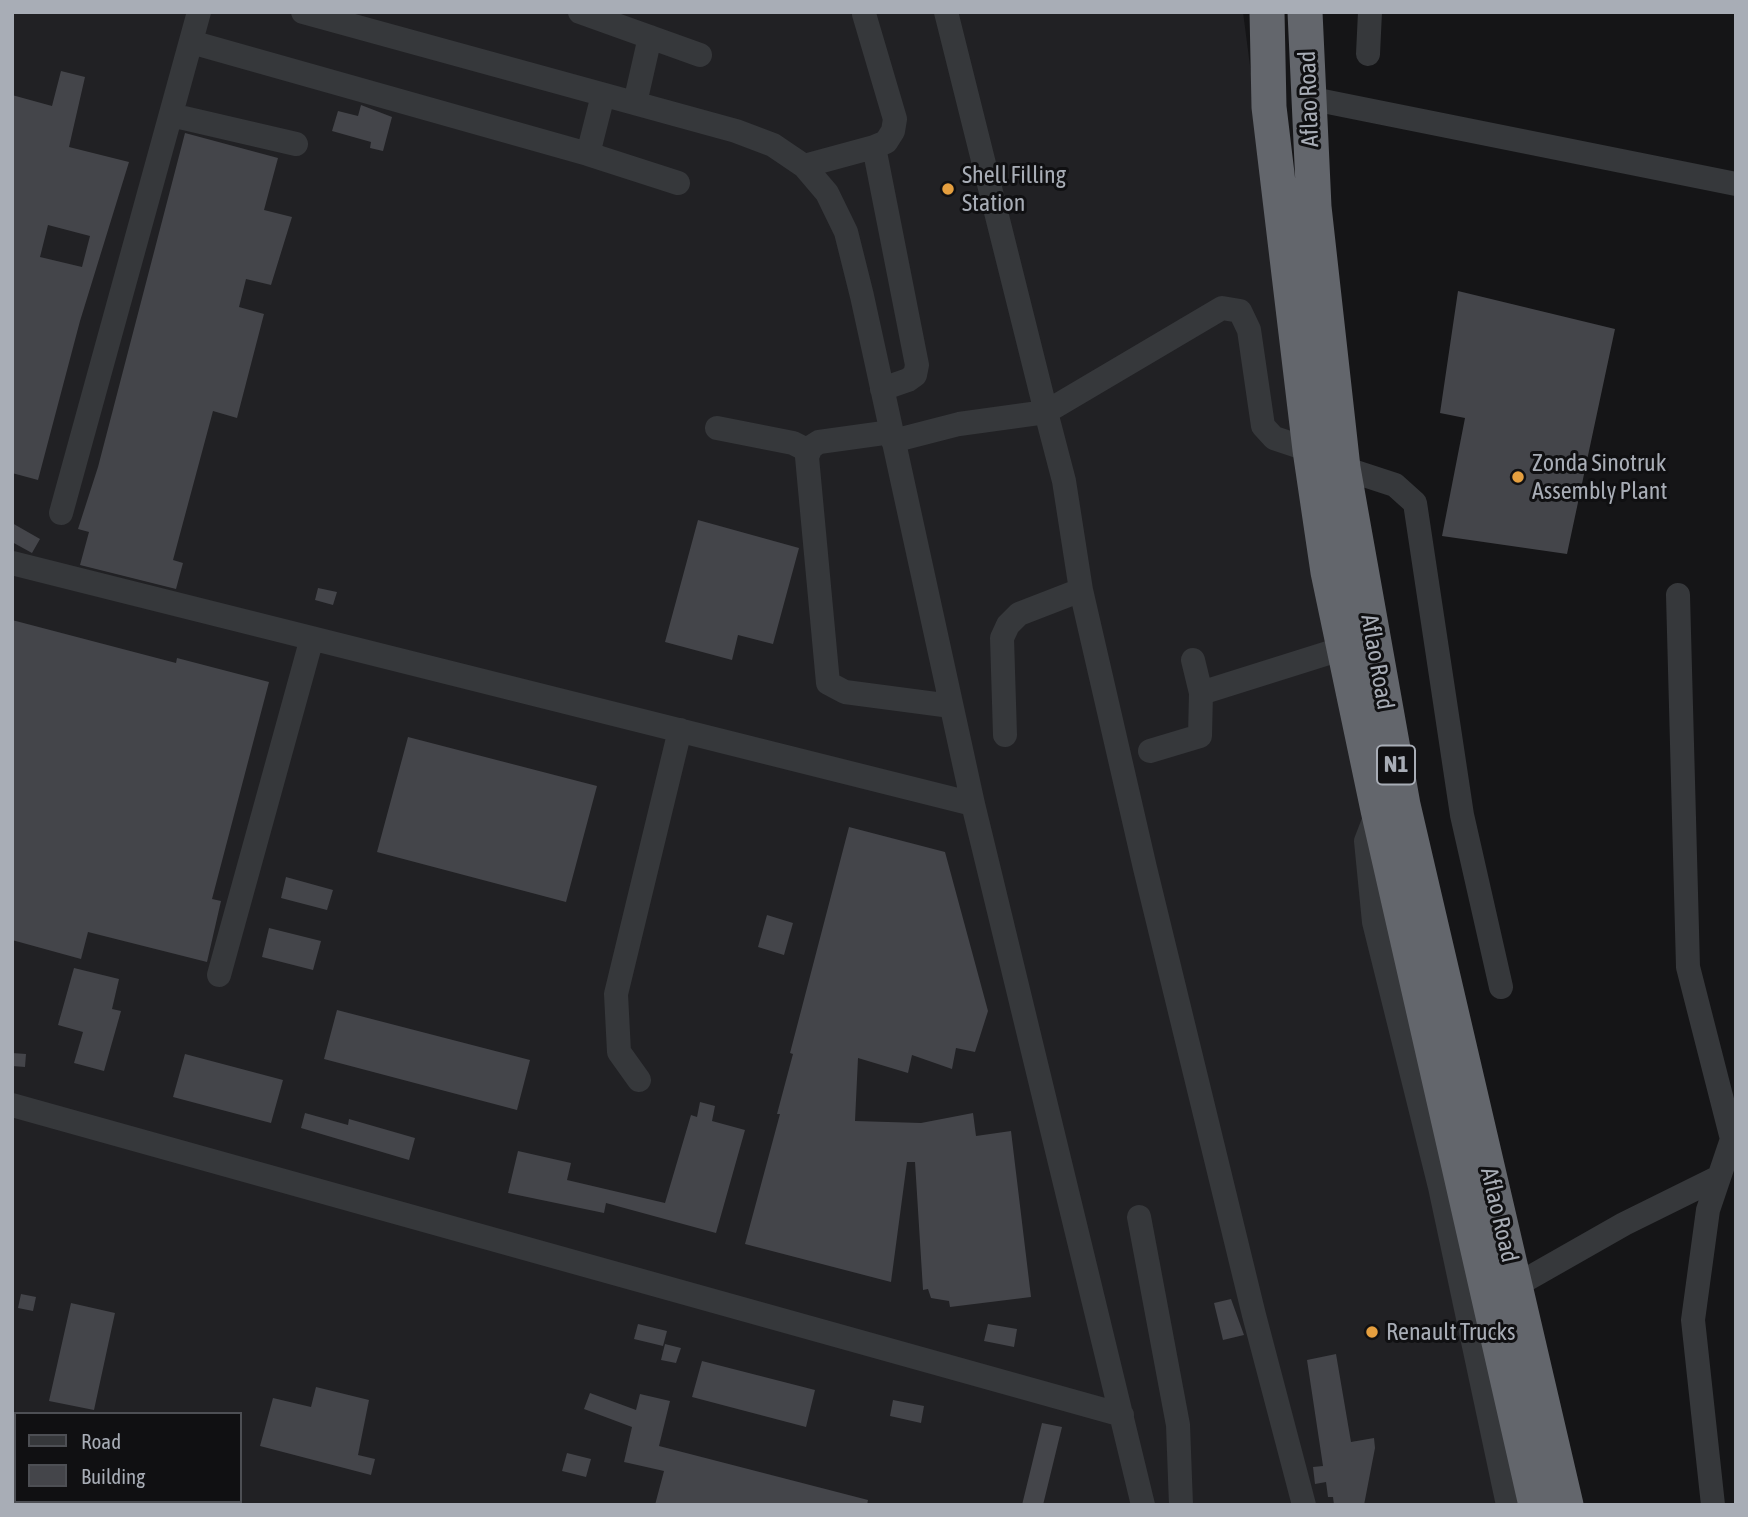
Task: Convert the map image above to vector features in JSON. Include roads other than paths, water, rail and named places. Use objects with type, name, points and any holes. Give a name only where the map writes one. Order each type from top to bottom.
[{"type":"highway","name":"Aflao Road","points":[[1267,12],[1269,107],[1310,450],[1328,572],[1378,810],[1536,1505]]},
{"type":"highway","name":"Aflao Road","points":[[1305,12],[1314,207],[1343,468],[1403,805],[1566,1505]]},
{"type":"street","points":[[61,513],[199,12]]},
{"type":"street","points":[[303,12],[736,131],[773,145],[804,166],[827,193],[846,232],[862,296],[973,804],[1143,1505]]},
{"type":"street","points":[[580,12],[701,55]]},
{"type":"street","points":[[946,12],[1064,481],[1081,590],[1152,895],[1254,1315],[1304,1505]]},
{"type":"street","name":"Aflao Road","points":[[1255,12],[1269,107]]},
{"type":"street","points":[[1368,54],[1370,12]]},
{"type":"street","points":[[804,166],[887,142],[895,119],[864,14]]},
{"type":"street","points":[[635,103],[649,37]]},
{"type":"street","points":[[191,42],[588,154],[678,183]]},
{"type":"street","points":[[588,154],[603,95]]},
{"type":"street","points":[[1308,99],[1736,184]]},
{"type":"street","points":[[171,115],[296,145]]},
{"type":"street","points":[[874,147],[916,365],[915,374],[882,389]]},
{"type":"street","points":[[862,296],[901,288]]},
{"type":"street","points":[[951,706],[845,692],[828,683],[807,457],[809,451],[819,442],[892,436],[1046,412],[1222,307],[1240,311],[1249,330],[1263,426],[1274,438],[1310,450]]},
{"type":"street","points":[[717,428],[793,443],[809,451]]},
{"type":"street","points":[[1343,468],[1395,485],[1415,503],[1462,815],[1501,987]]},
{"type":"street","points":[[12,563],[973,804]]},
{"type":"street","points":[[1006,735],[1002,638],[1008,625],[1019,614],[1081,590]]},
{"type":"street","points":[[1678,595],[1688,967],[1734,1139],[1708,1210],[1693,1320],[1713,1505]]},
{"type":"street","points":[[219,975],[312,638]]},
{"type":"street","points":[[1201,693],[1344,648]]},
{"type":"street","points":[[1150,751],[1200,736],[1201,693],[1194,660]]},
{"type":"street","points":[[639,1080],[619,1052],[616,994],[681,730]]},
{"type":"street","points":[[1378,810],[1366,841],[1374,922],[1440,1187],[1508,1505]]},
{"type":"street","points":[[12,1105],[1122,1415]]},
{"type":"street","points":[[1516,1286],[1624,1224],[1719,1177]]},
{"type":"street","points":[[1139,1217],[1178,1425],[1181,1505]]},
{"type":"place","name":"Shell Filling Station","points":[[948,189]]},
{"type":"place","name":"Zonda Sinotruk Assembly Plant","points":[[1518,477]]},
{"type":"place","name":"Renault Trucks","points":[[1372,1332]]}]
